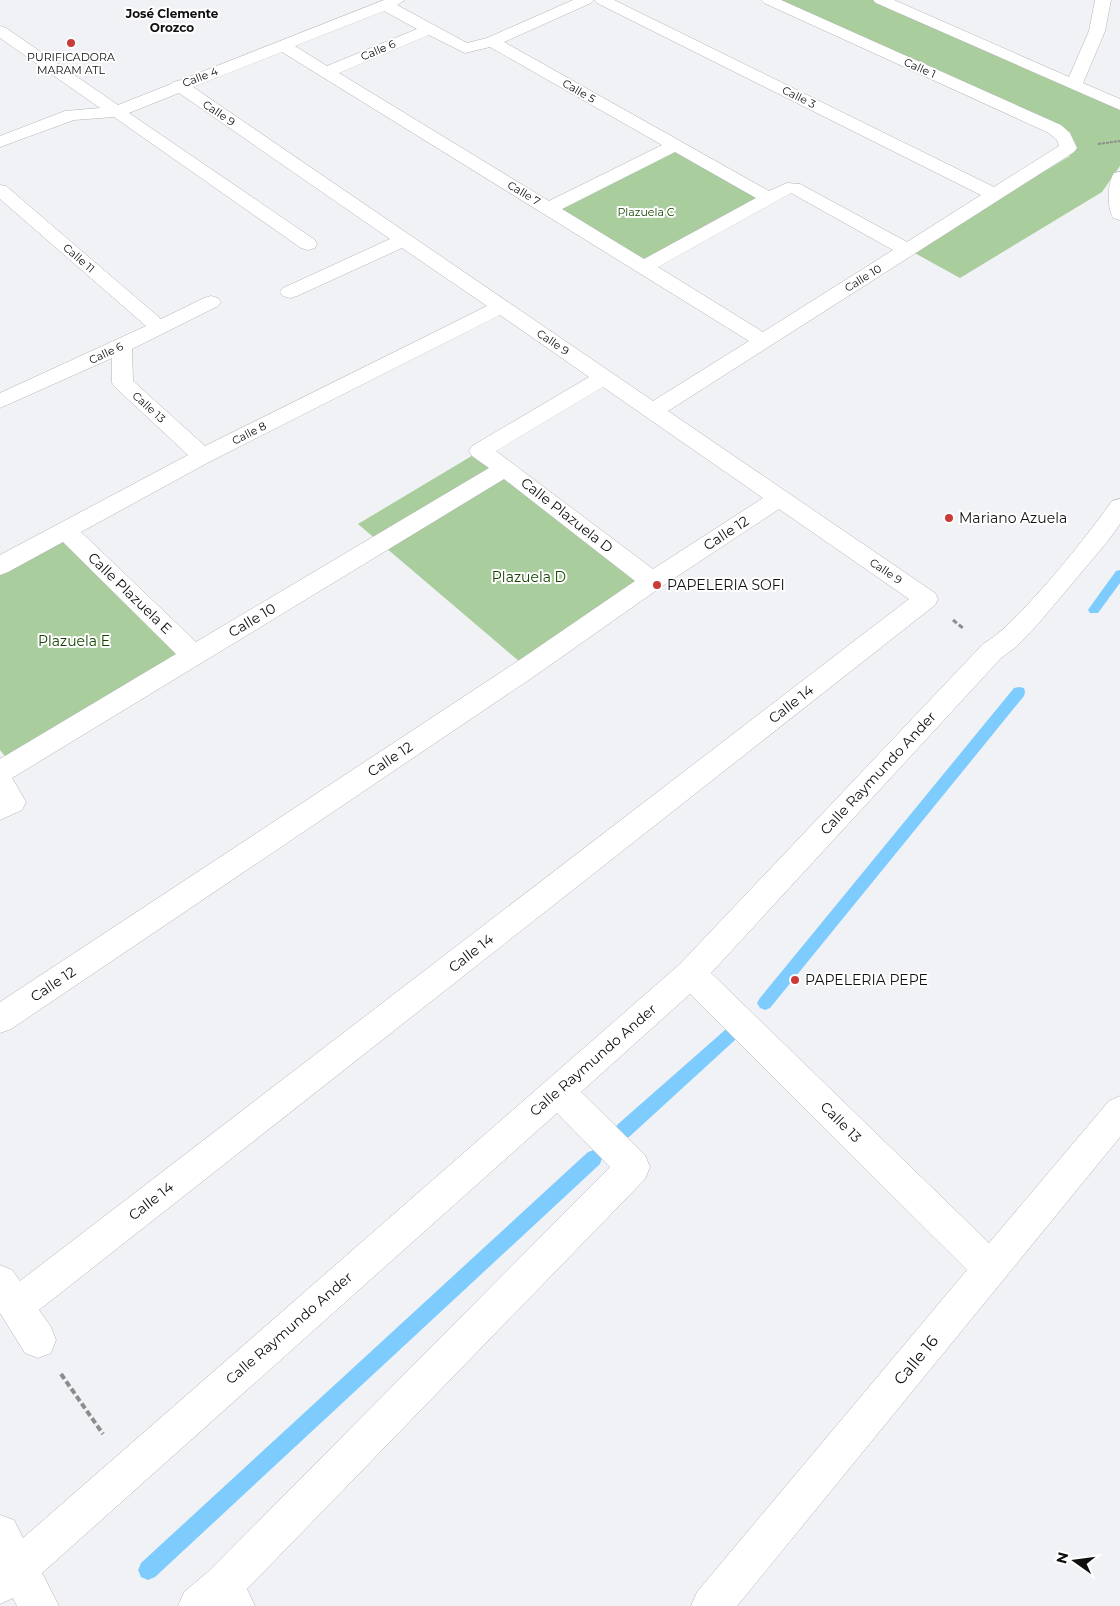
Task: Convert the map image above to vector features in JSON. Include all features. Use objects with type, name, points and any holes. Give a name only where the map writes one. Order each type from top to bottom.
[{"type":"street","points":[[391,2],[430,29],[465,48],[492,42],[586,0]]},
{"type":"street","name":"Calle 3","points":[[602,0],[995,195]]},
{"type":"street","name":"Calle 1","points":[[769,0],[1055,129],[1064,135],[1067,142]]},
{"type":"street","points":[[881,0],[1120,105]]},
{"type":"street","points":[[1074,85],[1097,31],[1103,0]]},
{"type":"street","name":"Calle 4","points":[[0,142],[71,115],[116,112],[179,85],[391,2]]},
{"type":"street","name":"Calle 6","points":[[327,72],[430,29]]},
{"type":"street","points":[[0,31],[308,244]]},
{"type":"street","name":"Calle 5","points":[[492,42],[769,198]]},
{"type":"street","name":"Calle 7","points":[[282,45],[764,341]]},
{"type":"street","name":"Calle 9","points":[[179,85],[926,598]]},
{"type":"street","name":"Calle 10","points":[[653,411],[1064,152],[1068,148],[1067,142]]},
{"type":"street","points":[[549,208],[675,145]]},
{"type":"street","points":[[1120,177],[1118,190],[1120,214]]},
{"type":"street","points":[[644,267],[787,188],[794,188],[806,193],[908,250]]},
{"type":"street","name":"Calle 11","points":[[0,190],[159,327]]},
{"type":"street","points":[[290,292],[404,240]]},
{"type":"street","name":"Calle 6","points":[[0,401],[122,346],[211,302]]},
{"type":"street","name":"Calle 8","points":[[0,566],[66,532],[203,456],[501,306]]},
{"type":"street","name":"Calle 13","points":[[122,346],[123,383],[203,456]]},
{"type":"street","name":"Calle Plazuela D","points":[[604,377],[480,451],[505,468],[652,581]]},
{"type":"street","name":"Calle 10","points":[[0,809],[12,802],[3,767],[194,655],[505,468]]},
{"type":"street","name":"Calle 12","points":[[0,1019],[527,668],[652,581],[780,498]]},
{"type":"street","name":"Calle Raymundo Ander","points":[[10,1576],[691,974],[992,651],[1002,645],[1048,598],[1120,507]]},
{"type":"street","name":"Calle Plazuela E","points":[[66,532],[194,655]]},
{"type":"street","name":"Calle 14","points":[[8,1294],[926,598]]},
{"type":"street","name":"Calle 13","points":[[691,974],[991,1269]]},
{"type":"street","points":[[219,1599],[634,1167],[558,1091]]},
{"type":"street","name":"Calle 16","points":[[711,1606],[1120,1112]]},
{"type":"street","points":[[8,1294],[38,1340]]},
{"type":"street","points":[[0,1534],[10,1576],[39,1606]]},
{"type":"path","points":[[926,598],[992,651]]},
{"type":"path","points":[[38,1340],[128,1470]]},
{"type":"green space","points":[[773,0],[875,0],[1120,109],[1120,166],[1102,192],[960,278],[911,251],[1070,156],[1064,132]]},
{"type":"green space","name":"Plazuela C","points":[[675,145],[769,198],[644,267],[549,208]]},
{"type":"green space","name":"Plazuela D","points":[[480,451],[652,581],[527,668],[358,524]]},
{"type":"green space","name":"Plazuela E","points":[[66,532],[193,655],[12,765],[0,750],[0,566]]},
{"type":"waterway","points":[[1094,610],[1120,574]]},
{"type":"waterway","points":[[765,1003],[1019,692]]},
{"type":"waterway","points":[[623,1131],[730,1035]]},
{"type":"waterway","points":[[148,1570],[594,1158]]},
{"type":"place","name":"PURIFICADORA MARAM ATL","points":[[71,43]]},
{"type":"place","name":"Mariano Azuela","points":[[949,518]]},
{"type":"place","name":"PAPELERIA SOFI","points":[[657,585]]},
{"type":"place","name":"PAPELERIA PEPE","points":[[795,980]]},
{"type":"district","name":"José Clemente Orozco","points":[[172,20]]}]
